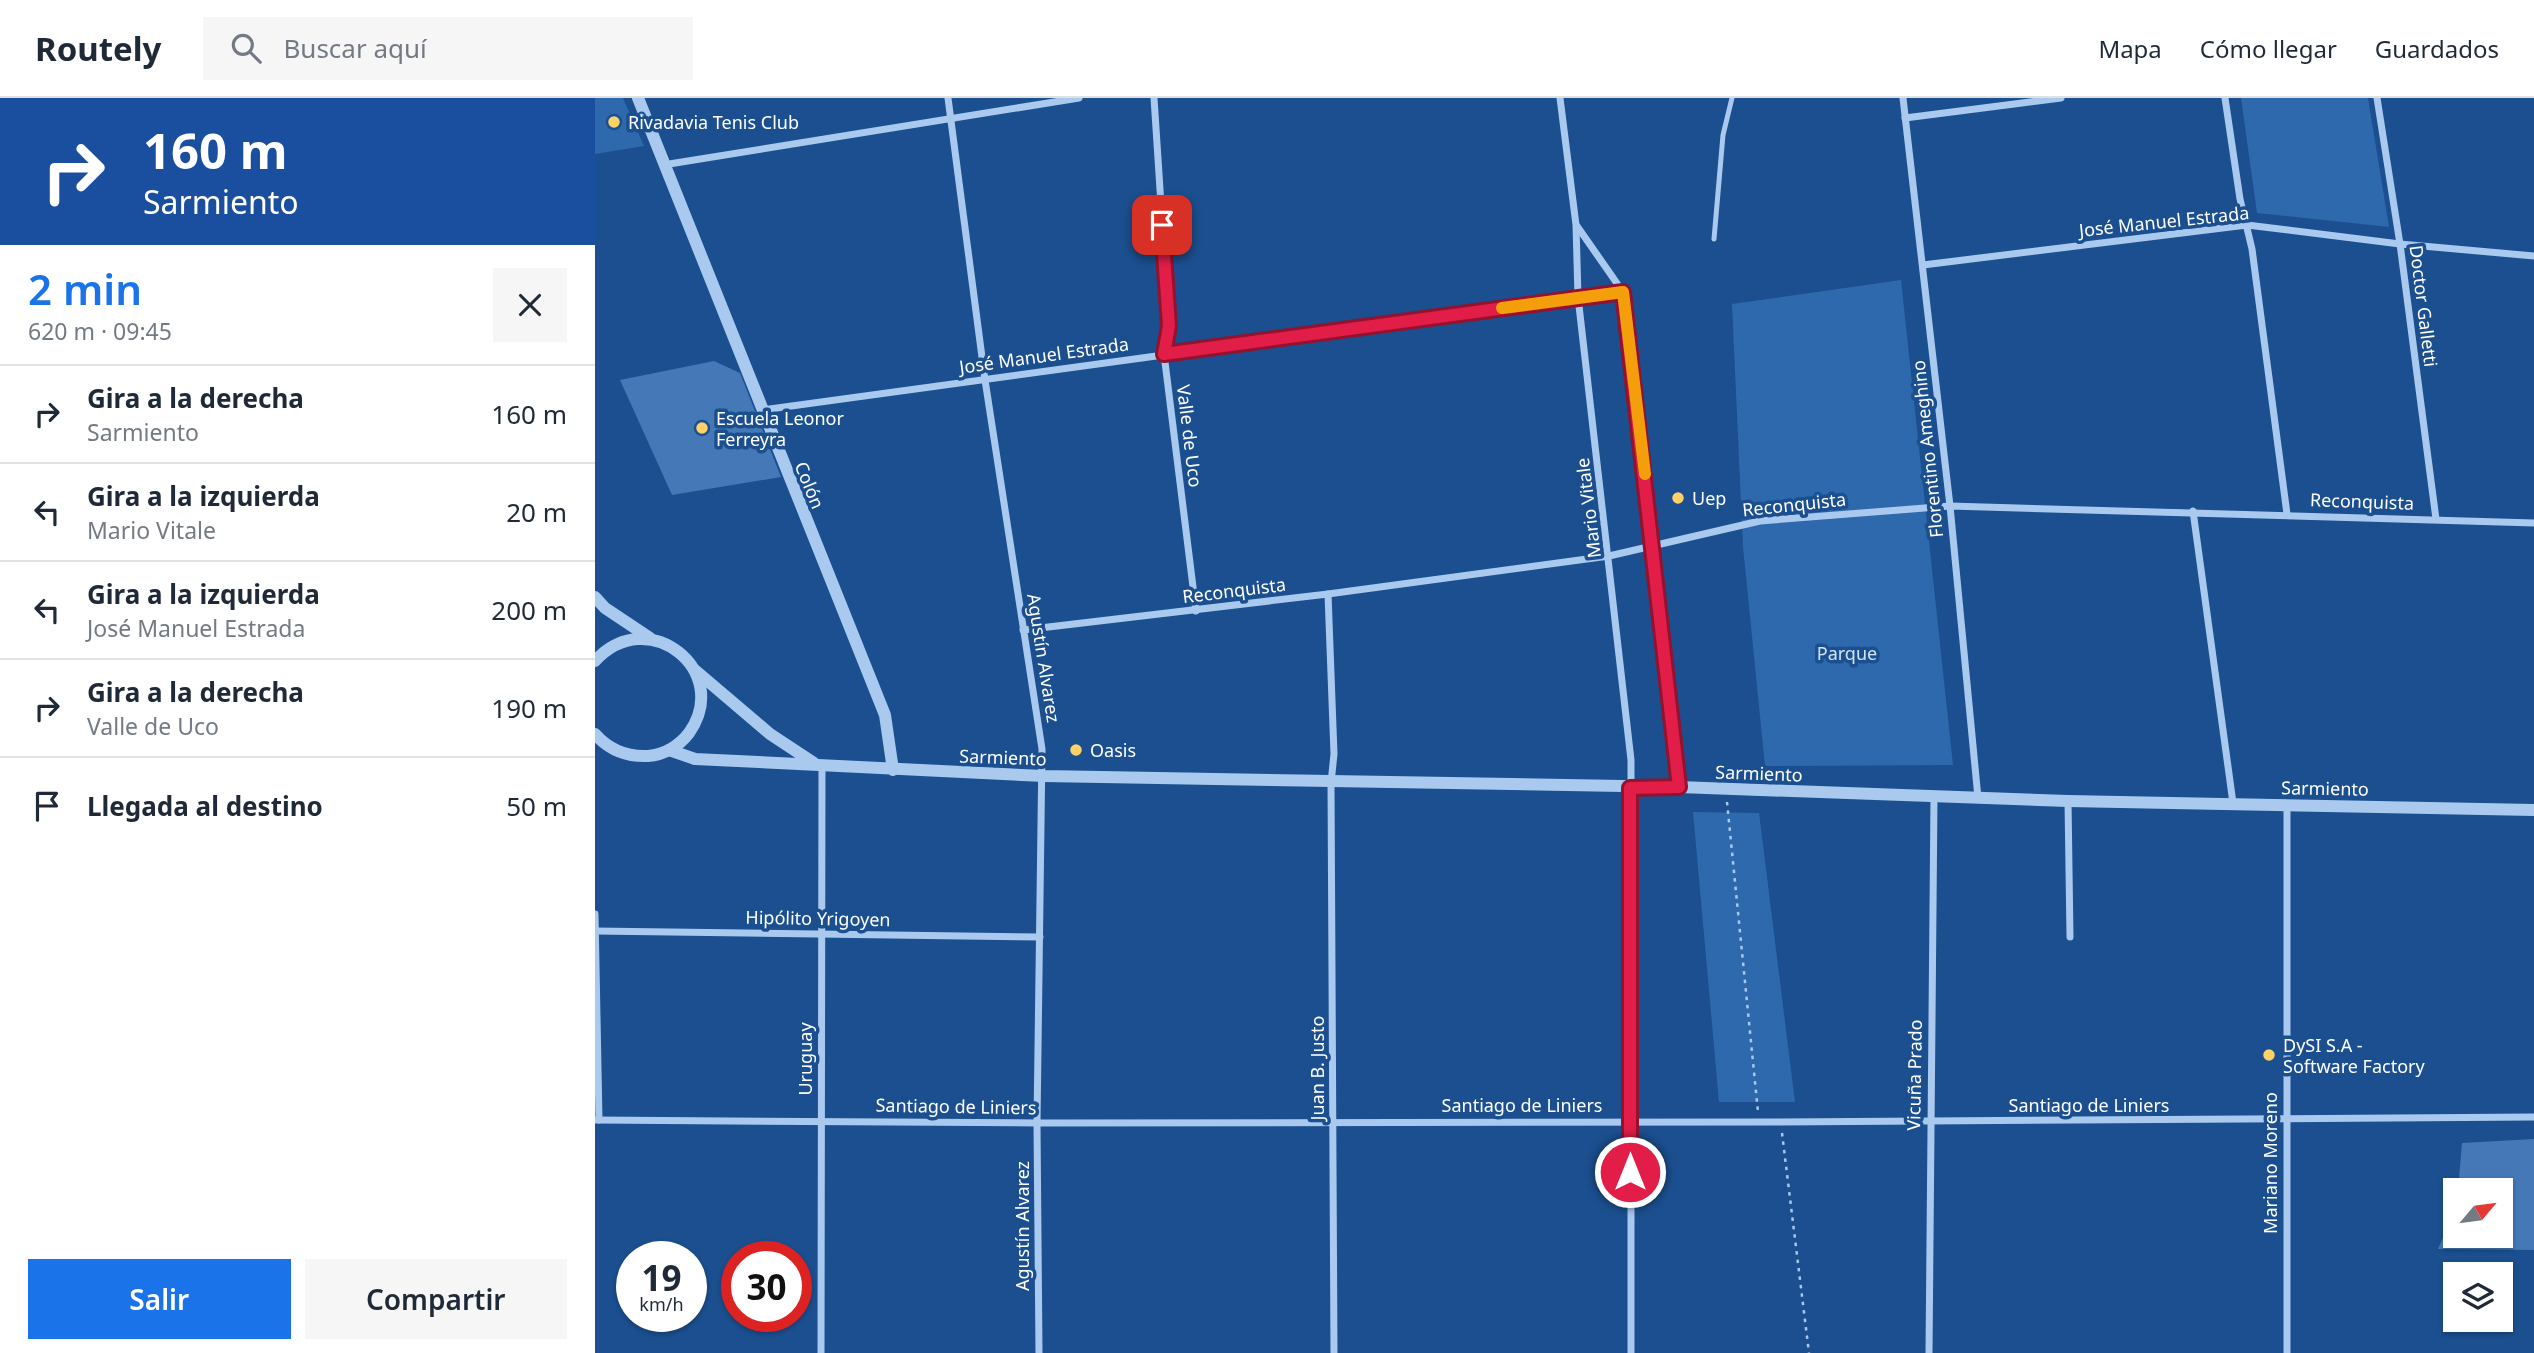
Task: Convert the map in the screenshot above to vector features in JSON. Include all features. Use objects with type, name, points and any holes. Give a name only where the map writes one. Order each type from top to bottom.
[{"type":"street","name":"Colón","points":[[638,98],[884,716],[893,770]]},
{"type":"street","name":"Agustín Alvarez","points":[[948,98],[985,380],[1044,776],[1037,1123],[1039,1353]]},
{"type":"street","points":[[663,164],[951,121],[1079,98]]},
{"type":"street","name":"Valle de Uco","points":[[1154,98],[1169,326],[1164,354],[1196,611]]},
{"type":"street","name":"Mario Vitale","points":[[1560,98],[1576,225],[1578,297],[1631,760],[1631,1353]]},
{"type":"street","name":"Florentino Ameghino","points":[[1903,98],[1949,506],[1978,798]]},
{"type":"street","points":[[1905,118],[2061,98]]},
{"type":"street","points":[[2225,98],[2247,225],[2287,514]]},
{"type":"street","name":"Doctor Galletti","points":[[2377,98],[2400,244],[2435,519]]},
{"type":"street","name":"Mario Vitale","points":[[1576,225],[1623,292],[1679,787]]},
{"type":"street","name":"José Manuel Estrada","points":[[1923,265],[2247,225],[2400,244],[2534,256]]},
{"type":"street","name":"José Manuel Estrada","points":[[761,411],[1623,292]]},
{"type":"street","name":"Reconquista","points":[[1023,630],[1196,611],[1609,556],[1760,520],[1949,506],[2534,523]]},
{"type":"street","points":[[2193,511],[2232,803]]},
{"type":"street","name":"Juan B. Justo","points":[[1328,594],[1334,754],[1331,783],[1334,1353]]},
{"type":"street","points":[[595,597],[605,608],[650,638]]},
{"type":"street","points":[[595,661],[618,643],[633,638],[650,638]]},
{"type":"street","name":"Sarmiento","points":[[650,638],[668,644],[683,655],[694,670],[770,734],[818,764]]},
{"type":"street","points":[[595,734],[612,749],[635,757],[652,756],[669,750],[689,732],[700,706],[700,688],[694,670]]},
{"type":"street","points":[[595,750],[612,749]]},
{"type":"street","name":"Sarmiento","points":[[669,750],[695,759],[1044,776],[1679,787],[2068,801],[2534,810]]},
{"type":"street","name":"Uruguay","points":[[818,764],[821,1353]]},
{"type":"street","name":"Vicuña Prado","points":[[1929,1353],[1934,797]]},
{"type":"street","points":[[2068,801],[2070,937]]},
{"type":"street","name":"Mariano Moreno","points":[[2287,804],[2287,1353]]},
{"type":"street","points":[[595,914],[597,1120]]},
{"type":"street","name":"Hipólito Yrigoyen","points":[[595,931],[1040,937]]},
{"type":"street","name":"Santiago de Liniers","points":[[597,1120],[1037,1123],[1929,1122],[2534,1117]]},
{"type":"lane","points":[[1714,239],[1723,135],[1733,98]]},
{"type":"path","points":[[1726,790],[1759,1122]]},
{"type":"path","points":[[1780,1122],[1809,1353]]},
{"type":"green space","name":"Rivadavia Tenis Club","points":[[595,98],[623,98],[644,146],[595,154]]},
{"type":"green space","points":[[2241,98],[2368,98],[2389,227],[2257,213]]},
{"type":"green space","name":"Parque","points":[[1901,280],[1953,765],[1765,766],[1743,547],[1732,304]]},
{"type":"green space","points":[[1693,812],[1759,813],[1795,1102],[1719,1102]]},
{"type":"building","name":"Escuela Leonor Ferreyra","points":[[714,361],[740,373],[781,477],[672,495],[620,380]]},
{"type":"building","points":[[2534,1139],[2534,1250],[2438,1249],[2443,1238],[2443,1248],[2513,1248],[2513,1178],[2459,1178],[2462,1143]]},
{"type":"slow traffic","points":[[1502,308],[1623,292],[1645,474]]},
{"type":"place","name":"Rivadavia Tenis Club","points":[[614,122]]},
{"type":"place","name":"Escuela Leonor Ferreyra","points":[[702,428]]},
{"type":"place","name":"Uep","points":[[1678,498]]},
{"type":"place","name":"Oasis","points":[[1076,750]]},
{"type":"place","name":"DySI S.A - Software Factory","points":[[2269,1055]]},
{"type":"route","points":[[1162,225],[1169,326],[1164,354],[1623,292],[1679,787],[1630,788],[1630,1172]]}]
